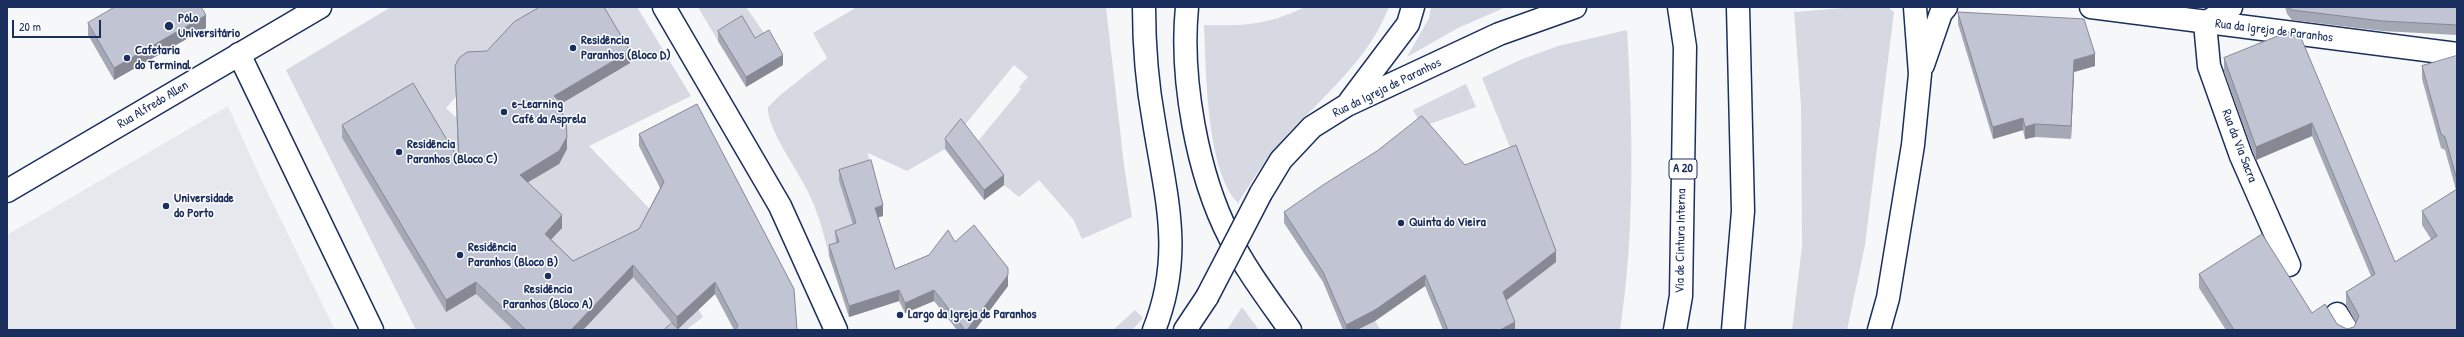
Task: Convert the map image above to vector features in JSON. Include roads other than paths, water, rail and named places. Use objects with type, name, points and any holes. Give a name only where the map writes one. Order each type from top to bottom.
[{"type":"main road","name":"Rua Alfredo Allen","points":[[7,191],[320,7]]},
{"type":"main road","points":[[664,7],[783,212],[836,330]]},
{"type":"main road","points":[[1144,7],[1148,81],[1170,212],[1171,240],[1169,272],[1160,314],[1154,330]]},
{"type":"main road","points":[[1187,7],[1186,46],[1193,121],[1213,196],[1230,238],[1290,330]]},
{"type":"main road","points":[[1347,105],[1408,24],[1413,7]]},
{"type":"main road","name":"Rua da Igreja de Paranhos","points":[[1185,330],[1207,297],[1261,193],[1282,160],[1312,127],[1347,105],[1499,34],[1574,7]]},
{"type":"main road","name":"Via de Cintura Interna","points":[[1675,330],[1681,296],[1685,63],[1679,7]]},
{"type":"main road","points":[[1733,330],[1743,211],[1738,7]]},
{"type":"main road","points":[[1879,330],[1888,298],[1914,146],[1920,74],[1915,7]]},
{"type":"main road","points":[[1920,74],[1941,13],[1946,7]]},
{"type":"main road","name":"Rua da Igreja de Paranhos","points":[[2091,7],[2205,23],[2457,54]]},
{"type":"main road","points":[[2205,23],[2231,7]]},
{"type":"main road","name":"Rua da Via Sacra","points":[[2205,23],[2209,66],[2241,156],[2289,265]]},
{"type":"main road","points":[[239,54],[372,330]]},
{"type":"place","name":"Pólo Universitário","points":[[169,26]]},
{"type":"place","name":"Residência Paranhos (Bloco D)","points":[[573,48]]},
{"type":"place","name":"Cafetaria do Terminal","points":[[127,58]]},
{"type":"place","name":"e-Learning Café da Asprela","points":[[504,112]]},
{"type":"place","name":"Residência Paranhos (Bloco C)","points":[[399,152]]},
{"type":"place","name":"Universidade do Porto","points":[[166,206]]},
{"type":"place","name":"Quinta do Vieira","points":[[1401,223]]},
{"type":"place","name":"Residência Paranhos (Bloco B)","points":[[460,255]]},
{"type":"place","name":"Residência Paranhos (Bloco A)","points":[[548,276]]},
{"type":"place","name":"Largo da Igreja de Paranhos","points":[[900,315]]}]
